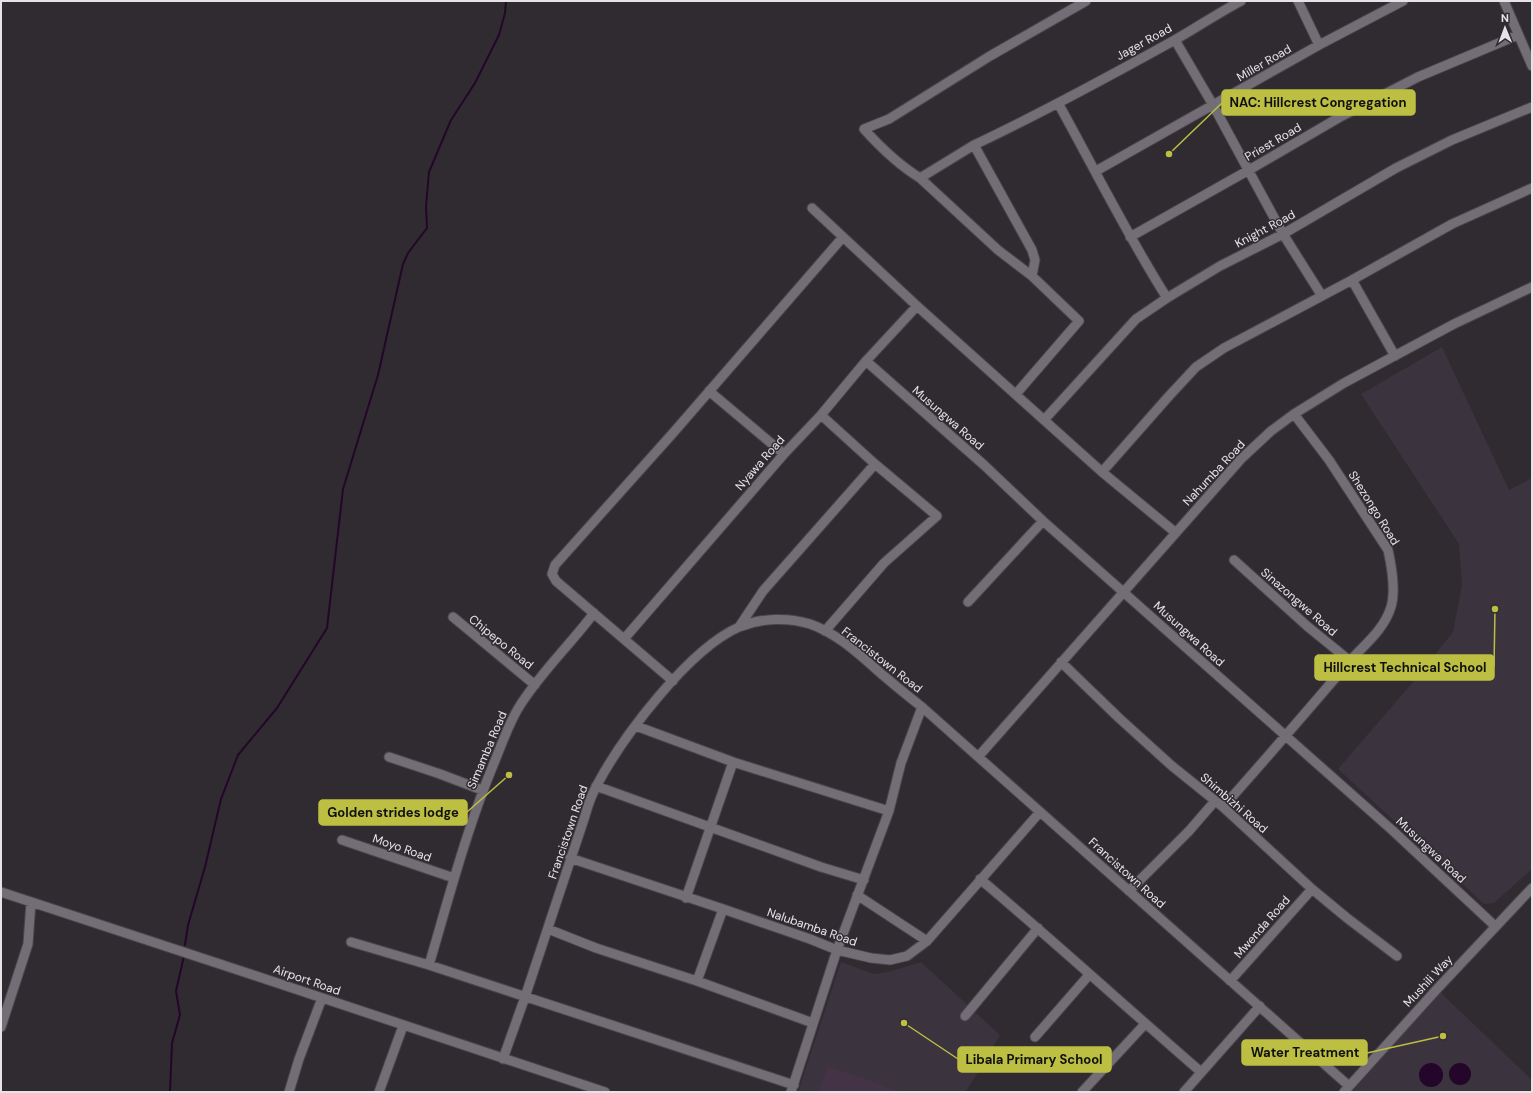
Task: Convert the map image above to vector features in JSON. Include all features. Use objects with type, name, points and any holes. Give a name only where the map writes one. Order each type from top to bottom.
[{"type":"street","points":[[1016,394],[1080,321],[1032,276],[998,250],[920,178],[892,157],[864,129],[889,119],[990,56],[1086,1]]},
{"type":"street","name":"Jager Road","points":[[920,178],[974,145],[1058,103],[1175,40],[1241,1]]},
{"type":"street","points":[[1298,1],[1319,45]]},
{"type":"street","name":"Miller Road","points":[[1096,171],[1319,45],[1403,1]]},
{"type":"street","points":[[1504,1],[1532,66]]},
{"type":"street","name":"Priest Road","points":[[1130,237],[1340,117],[1418,77],[1518,35]]},
{"type":"street","points":[[1175,40],[1213,105],[1283,234],[1322,296]]},
{"type":"street","points":[[1058,103],[1096,171],[1130,237],[1167,298]]},
{"type":"street","name":"Knight Road","points":[[1044,420],[1136,319],[1167,298],[1220,266],[1283,234],[1396,168],[1452,140],[1532,107]]},
{"type":"street","points":[[974,145],[1032,250],[1035,260],[1032,276]]},
{"type":"street","points":[[1102,472],[1169,396],[1196,368],[1224,348],[1352,280],[1452,224],[1532,188]]},
{"type":"street","points":[[812,208],[917,306],[1102,472],[1176,533]]},
{"type":"street","points":[[673,681],[556,581],[552,574],[555,565],[843,237]]},
{"type":"street","points":[[1352,280],[1395,356]]},
{"type":"street","name":"Nahumba Road","points":[[978,756],[1241,459],[1271,431],[1294,414],[1344,384],[1454,324],[1532,287]]},
{"type":"street","name":"Nyawa Road","points":[[624,639],[784,454],[821,415],[866,361],[917,306]]},
{"type":"street","name":"Musungwa Road","points":[[866,361],[984,465],[1043,521],[1386,825],[1496,926]]},
{"type":"street","points":[[709,391],[784,454]]},
{"type":"street","name":"Shezongo Road","points":[[1223,807],[1382,626],[1391,607],[1393,586],[1392,565],[1388,550],[1332,466],[1294,414]]},
{"type":"street","points":[[821,415],[875,464],[937,516],[884,563],[825,631]]},
{"type":"street","points":[[739,627],[764,591],[875,464]]},
{"type":"street","points":[[968,602],[1043,521]]},
{"type":"street","name":"Sinazongwe Road","points":[[1234,560],[1307,626],[1350,661]]},
{"type":"street","name":"Simamba Road","points":[[429,965],[454,878],[482,790],[510,724],[519,707],[535,685],[594,613]]},
{"type":"street","name":"Chipepo Road","points":[[453,618],[535,685]]},
{"type":"street","name":"Francistown Road","points":[[503,1059],[548,929],[570,858],[596,786],[613,758],[636,726],[673,681],[702,652],[739,627],[758,621],[778,619],[809,624],[825,631],[857,652],[978,756],[1260,1006],[1346,1089]]},
{"type":"street","name":"Shimbizhi Road","points":[[1061,662],[1119,718],[1172,766],[1223,807],[1312,889],[1397,956]]},
{"type":"street","points":[[351,942],[429,965],[654,1038],[792,1089],[857,895],[864,880],[889,811],[901,763],[922,707]]},
{"type":"street","points":[[636,726],[734,762],[889,811]]},
{"type":"street","points":[[389,757],[482,790]]},
{"type":"street","points":[[686,898],[734,762]]},
{"type":"street","points":[[596,786],[821,867],[864,880]]},
{"type":"street","points":[[1130,891],[1189,831],[1215,801]]},
{"type":"street","name":"Nalubamba Road","points":[[570,858],[686,898],[723,909],[838,950],[871,958],[890,960],[908,956],[927,941],[1040,812]]},
{"type":"street","name":"Moyo Road","points":[[342,840],[454,878]]},
{"type":"street","points":[[980,879],[1038,928],[1089,975],[1201,1072]]},
{"type":"street","name":"Mushili Way","points":[[1346,1089],[1532,888]]},
{"type":"street","name":"Mwenda Road","points":[[1230,981],[1312,889]]},
{"type":"street","name":"Airport Road","points":[[1,892],[605,1092]]},
{"type":"street","points":[[857,895],[927,941]]},
{"type":"street","points":[[1,1026],[28,944],[31,902]]},
{"type":"street","points":[[696,981],[723,909]]},
{"type":"street","points":[[965,1016],[1038,928]]},
{"type":"street","points":[[548,929],[611,953],[696,981],[813,1023]]},
{"type":"street","points":[[1035,1037],[1089,975]]},
{"type":"street","points":[[289,1092],[299,1059],[322,998]]},
{"type":"street","points":[[1184,1092],[1260,1006]]},
{"type":"street","points":[[1082,1092],[1145,1024]]},
{"type":"street","points":[[379,1092],[403,1026]]},
{"type":"shaded area","points":[[1442,347],[1509,490],[1532,478],[1532,869],[1494,903],[1484,904],[1338,769],[1413,682],[1453,632],[1462,585],[1459,544],[1361,394]]},
{"type":"shaded area","points":[[841,962],[874,974],[888,972],[921,962],[1000,1035],[965,1092],[798,1092]]},
{"type":"shaded area","points":[[1439,991],[1532,1080],[1532,1092],[1352,1092]]},
{"type":"shaded area","points":[[1431,1063],[1440,1066],[1443,1075],[1440,1084],[1431,1087],[1422,1084],[1419,1075],[1422,1066]]},
{"type":"shaded area","points":[[1460,1063],[1468,1066],[1471,1074],[1468,1082],[1460,1085],[1452,1082],[1449,1074],[1452,1066]]},
{"type":"shaded area","points":[[828,1066],[902,1092],[818,1092]]},
{"type":"waterway","points":[[185,945],[188,925],[205,867],[221,799],[238,755],[277,708],[327,628],[343,489],[378,375],[403,264],[408,253],[427,228],[426,206],[429,172],[451,120],[475,83],[499,35],[505,13],[506,1]]},
{"type":"waterway","points":[[170,1092],[172,1043],[180,1015],[176,991],[184,956]]},
{"type":"place","name":"NAC: Hillcrest Congregation","points":[[1169,154]]},
{"type":"place","name":"Hillcrest Technical School","points":[[1495,609]]},
{"type":"place","name":"Golden strides lodge","points":[[509,775]]},
{"type":"place","name":"Libala Primary School","points":[[904,1023]]},
{"type":"place","name":"Water Treatment","points":[[1443,1036]]}]
